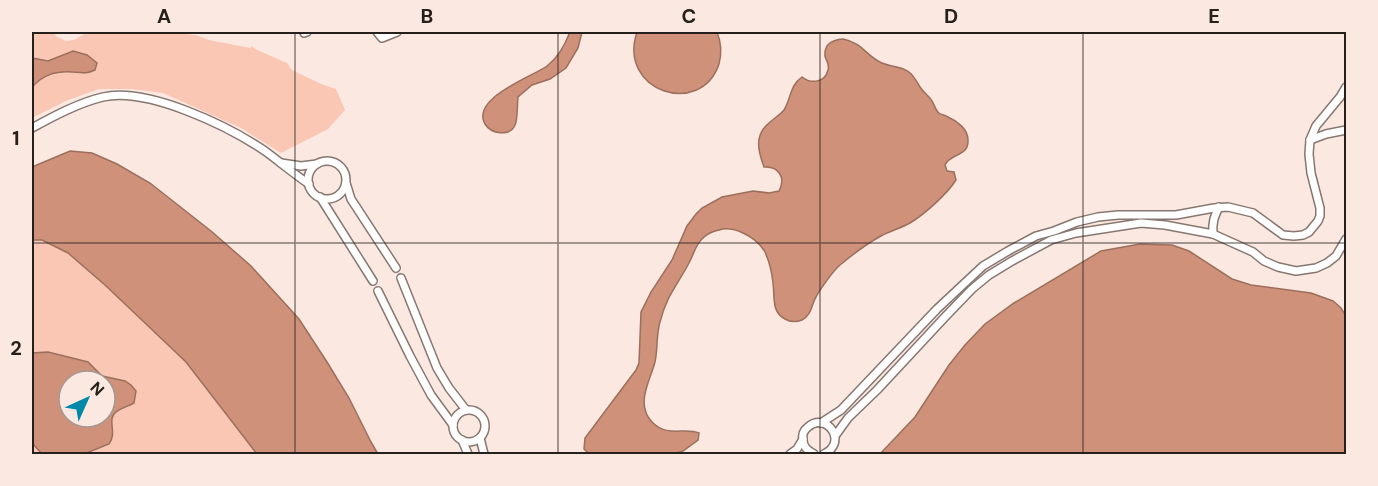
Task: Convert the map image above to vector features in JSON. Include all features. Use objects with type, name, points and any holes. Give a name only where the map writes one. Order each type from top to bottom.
[{"type":"street","points":[[380,35],[397,32]]},
{"type":"street","points":[[821,423],[841,410],[937,309],[983,266],[1036,236],[1098,217],[1176,215],[1219,207],[1253,213],[1283,235],[1303,235],[1309,232],[1315,227],[1320,216],[1311,173],[1310,140],[1316,126],[1347,87]]},
{"type":"street","points":[[32,128],[68,109],[104,97],[123,95],[142,97],[166,104],[228,129],[281,163],[309,184],[315,194],[321,197],[336,196],[341,193],[346,183]]},
{"type":"street","points":[[1310,140],[1347,130]]},
{"type":"street","points":[[281,163],[301,166],[329,161],[340,166],[346,177],[351,200],[396,268]]},
{"type":"street","points":[[309,184],[310,173],[318,164]]},
{"type":"street","points":[[321,197],[373,281]]},
{"type":"street","points":[[1214,234],[1212,224],[1219,207]]},
{"type":"street","points":[[824,454],[833,447],[835,436],[848,418],[972,290],[989,275],[1051,240],[1076,233],[1141,222],[1165,225],[1214,234],[1253,252],[1264,261],[1296,271],[1316,268],[1327,263],[1336,256],[1347,239]]},
{"type":"street","points":[[401,278],[437,368],[466,410]]},
{"type":"street","points":[[378,291],[426,385],[453,424],[455,433],[462,440],[468,454]]},
{"type":"street","points":[[453,424],[457,415],[466,410],[476,412],[483,419],[484,429],[480,438],[484,454]]},
{"type":"street","points":[[790,454],[798,449],[806,430],[814,423],[830,427],[835,436]]},
{"type":"street","points":[[462,440],[471,442],[480,438]]},
{"type":"street","points":[[803,439],[806,449],[814,454]]},
{"type":"shaded area","points":[[32,32],[53,32],[57,37],[66,41],[74,40],[88,32],[176,32],[250,48],[252,46],[287,63],[292,70],[336,89],[345,110],[328,129],[281,153],[241,128],[163,93],[131,89],[99,89],[68,100],[32,118]]},
{"type":"shaded area","points":[[570,32],[582,32],[578,48],[566,68],[550,79],[532,85],[518,97],[517,119],[513,129],[500,133],[488,127],[483,114],[487,105],[505,89],[547,66],[555,59]]},
{"type":"shaded area","points":[[637,32],[717,32],[721,48],[719,64],[709,81],[696,90],[680,93],[664,91],[649,83],[639,70],[634,53]]},
{"type":"shaded area","points":[[843,39],[855,43],[882,63],[909,72],[931,99],[938,112],[964,129],[968,136],[966,149],[947,161],[945,165],[947,171],[954,172],[956,180],[929,209],[916,219],[884,234],[840,265],[821,289],[808,315],[800,321],[787,320],[778,312],[774,303],[773,279],[769,263],[758,243],[730,229],[717,230],[705,237],[697,246],[669,297],[663,313],[658,332],[655,362],[644,400],[647,415],[658,427],[670,431],[694,431],[699,433],[698,440],[683,451],[673,454],[589,454],[584,449],[585,438],[636,370],[639,363],[641,312],[672,260],[687,226],[702,208],[722,197],[753,191],[769,193],[779,191],[782,182],[780,174],[774,168],[764,167],[762,161],[759,149],[761,133],[784,110],[798,80],[802,77],[813,81],[824,78],[828,68],[826,48],[833,41]]},
{"type":"shaded area","points":[[73,51],[87,55],[97,63],[95,70],[86,73],[55,73],[40,79],[32,87],[32,58],[48,61]]},
{"type":"shaded area","points":[[70,151],[92,153],[150,183],[251,266],[299,319],[349,398],[378,454],[257,454],[186,362],[68,253],[42,240],[32,240],[32,167]]},
{"type":"shaded area","points":[[32,240],[42,240],[68,253],[186,362],[257,454],[32,454]]},
{"type":"shaded area","points":[[1140,244],[1172,245],[1189,251],[1232,279],[1251,285],[1311,293],[1333,301],[1341,308],[1346,316],[1346,454],[880,454],[915,417],[949,365],[985,324],[1014,303],[1101,251]]},
{"type":"shaded area","points":[[48,352],[88,362],[95,369],[57,369],[57,429],[112,429],[109,444],[84,454],[42,454],[32,443],[32,353]]},
{"type":"shaded area","points":[[117,379],[125,381],[136,391],[134,403],[118,411]]}]
